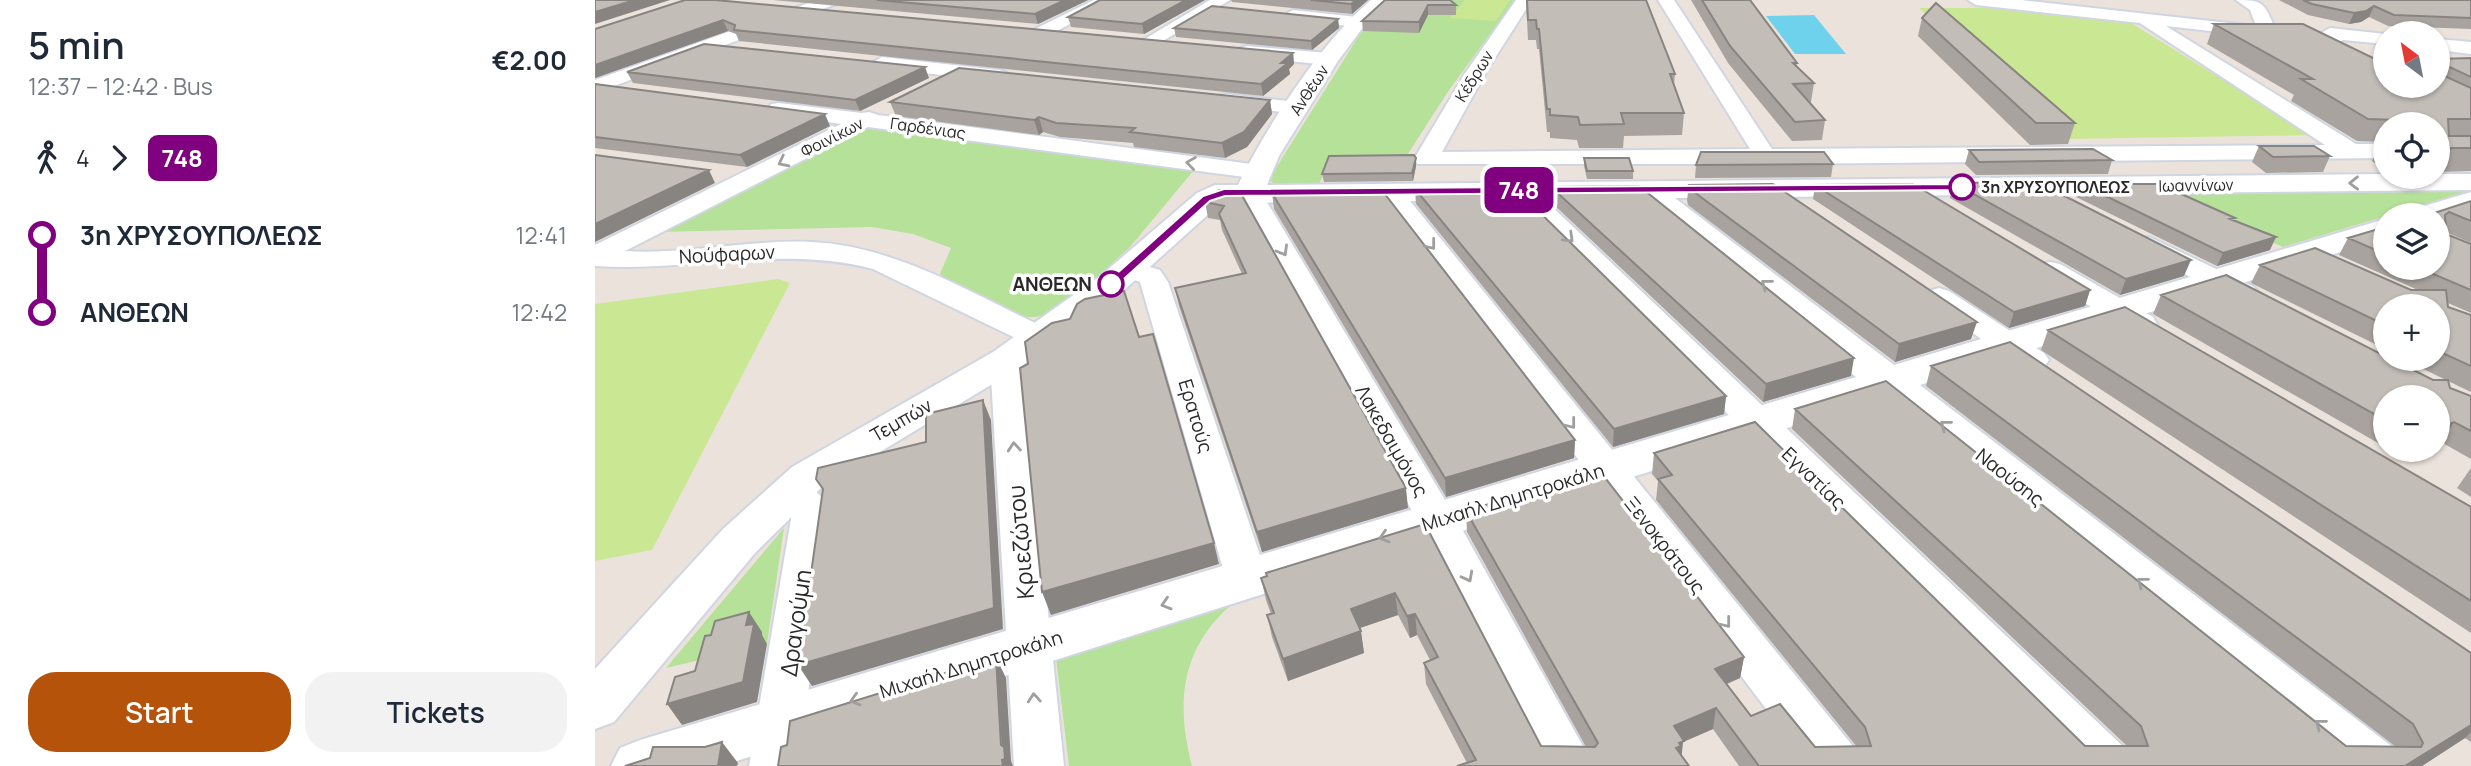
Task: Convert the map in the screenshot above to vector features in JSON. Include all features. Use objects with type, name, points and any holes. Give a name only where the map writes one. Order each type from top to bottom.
[{"type":"street","points":[[927,90],[1107,0]]},
{"type":"street","name":"Ανθέων","points":[[1254,182],[1328,59],[1357,22],[1383,0]]},
{"type":"street","name":"Κέδρων","points":[[1524,0],[1426,159],[1771,173]]},
{"type":"street","points":[[1666,0],[1714,80],[1752,134],[1771,173],[1823,220]]},
{"type":"street","points":[[1967,3],[2147,14],[2332,37],[2373,39]]},
{"type":"street","points":[[2244,5],[2267,29]]},
{"type":"street","points":[[1186,46],[1140,42],[1223,6]]},
{"type":"street","points":[[2147,14],[2174,6],[2204,8]]},
{"type":"street","points":[[763,7],[804,11],[839,7]]},
{"type":"street","points":[[596,87],[804,11]]},
{"type":"street","points":[[1278,14],[1357,22]]},
{"type":"street","points":[[2147,14],[2148,24],[2351,151]]},
{"type":"street","points":[[1002,29],[1081,37]]},
{"type":"street","points":[[709,46],[749,50]]},
{"type":"street","points":[[2450,46],[2471,48]]},
{"type":"street","points":[[1225,50],[1328,59]]},
{"type":"street","points":[[856,61],[1017,78]]},
{"type":"street","points":[[596,87],[637,92]]},
{"type":"street","points":[[1207,98],[1297,108]]},
{"type":"street","name":"Φοινίκων","points":[[595,257],[902,102]]},
{"type":"street","name":"Γαρδένιας","points":[[758,107],[866,120],[1254,182]]},
{"type":"street","points":[[1771,173],[1886,156],[2373,151]]},
{"type":"street","points":[[1886,156],[1915,188],[1962,218]]},
{"type":"street","points":[[712,173],[751,178]]},
{"type":"street","name":"Ιωαννίνων","points":[[1254,182],[1389,191],[1646,190],[1771,173],[1915,188],[2037,187],[2470,197]]},
{"type":"street","name":"Τεμπών","points":[[595,706],[739,541],[790,491],[840,455],[1022,349],[1129,269],[1209,197],[1254,182]]},
{"type":"street","name":"Λακεδαιμόνος","points":[[1254,182],[1570,766]]},
{"type":"street","points":[[2037,187],[2094,216]]},
{"type":"street","name":"Εγνατίας","points":[[1520,190],[2109,766]]},
{"type":"street","name":"Ναούσης","points":[[1646,190],[2374,766]]},
{"type":"street","name":"Ξενοκράτους","points":[[1389,191],[1838,766]]},
{"type":"street","points":[[2450,205],[2470,197]]},
{"type":"street","name":"Μιχαήλ Δημητροκάλη","points":[[640,766],[2217,279],[2324,260],[2373,234]]},
{"type":"street","points":[[2131,235],[2266,304]]},
{"type":"street","name":"Νούφαρων","points":[[595,257],[636,260],[815,249],[858,254],[883,262],[1022,349]]},
{"type":"street","points":[[2022,253],[2165,337]]},
{"type":"street","name":"Ερατούς","points":[[1129,269],[1150,276],[1154,282],[1247,579]]},
{"type":"street","points":[[1916,282],[2055,375]]},
{"type":"street","name":"Κριεζώτου","points":[[1022,349],[1030,646],[1039,766]]},
{"type":"street","name":"Δραγούμη","points":[[775,766],[812,509],[790,491]]},
{"type":"green space","points":[[1394,0],[1515,0],[1449,90],[1404,160],[1329,162],[1319,184],[1274,184],[1269,179],[1365,26]]},
{"type":"green space","points":[[1465,0],[1510,0],[1496,21],[1450,18]]},
{"type":"green space","points":[[1919,8],[2016,8],[2128,21],[2312,135],[2062,139]]},
{"type":"green space","points":[[862,128],[1194,170],[1130,247],[1059,311],[1036,317],[1020,317],[949,283],[940,274],[951,248],[913,234],[872,227],[656,232]]},
{"type":"green space","points":[[2466,192],[2429,203],[2373,203],[2373,220],[2283,247],[2165,193]]},
{"type":"green space","points":[[778,279],[790,283],[652,550],[595,561],[595,304]]},
{"type":"green space","points":[[784,528],[767,644],[666,668]]},
{"type":"green space","points":[[1230,606],[1213,623],[1201,641],[1186,680],[1184,721],[1192,766],[1069,766],[1056,658]]},
{"type":"water","points":[[1814,15],[1846,54],[1795,54],[1766,16]]},
{"type":"building","points":[[595,0],[635,0],[595,12]]},
{"type":"building","points":[[685,0],[715,0],[1293,53],[1281,63],[1288,63],[1261,84],[734,30],[735,25],[723,20],[595,65],[595,29]]},
{"type":"building","points":[[877,0],[1065,0],[1035,14]]},
{"type":"building","points":[[1100,0],[1186,0],[1142,24],[1068,17]]},
{"type":"building","points":[[1311,0],[1356,0],[1351,4]]},
{"type":"building","points":[[1385,0],[1450,0],[1456,5],[1428,5],[1419,22],[1362,21]]},
{"type":"building","points":[[1527,0],[1646,0],[1675,74],[1670,74],[1684,113],[1621,113],[1624,124],[1580,125],[1578,117],[1550,115],[1550,109],[1547,109],[1539,29],[1536,20],[1528,20]]},
{"type":"building","points":[[1702,0],[1750,0],[1797,63],[1793,63],[1814,83],[1793,84],[1825,120],[1795,122],[1730,46]]},
{"type":"building","points":[[2303,0],[2471,0],[2471,18],[2394,15],[2374,6],[2354,13]]},
{"type":"building","points":[[1936,3],[2075,123],[2036,123],[1922,18]]},
{"type":"building","points":[[1212,6],[1338,19],[1311,41],[1174,28]]},
{"type":"building","points":[[2214,24],[2303,24],[2373,58],[2373,98],[2450,98],[2450,78],[2471,88],[2471,119],[2450,119],[2450,112],[2373,112],[2373,119],[2368,119],[2301,79],[2313,79]]},
{"type":"building","points":[[704,44],[925,67],[855,100],[627,72]]},
{"type":"building","points":[[2471,58],[2471,77],[2450,67],[2450,59]]},
{"type":"building","points":[[959,68],[1270,100],[1244,132],[1222,143],[1130,132],[1135,128],[1056,123],[1039,117],[1034,120],[890,102]]},
{"type":"building","points":[[595,84],[825,114],[740,155],[595,137]]},
{"type":"building","points":[[2450,136],[2471,136],[2471,148],[2451,148]]},
{"type":"building","points":[[2259,146],[2314,146],[2330,156],[2273,157]]},
{"type":"building","points":[[2093,149],[2112,160],[1979,162],[1969,150]]},
{"type":"building","points":[[1701,152],[1824,152],[1833,164],[1696,165]]},
{"type":"building","points":[[595,155],[709,170],[595,224]]},
{"type":"building","points":[[1414,155],[1416,158],[1412,173],[1322,174],[1329,156]]},
{"type":"building","points":[[1584,158],[1629,158],[1633,171],[1587,171]]},
{"type":"building","points":[[2037,182],[2191,260],[2126,279],[1954,183]]},
{"type":"building","points":[[1773,184],[1977,322],[1899,344],[1690,189],[1689,185]]},
{"type":"building","points":[[1913,184],[2090,290],[2014,312],[1815,185]]},
{"type":"building","points":[[2081,184],[2159,184],[2235,218],[2230,219],[2276,237],[2223,253]]},
{"type":"building","points":[[1639,186],[1854,358],[1766,384],[1551,187]]},
{"type":"building","points":[[1515,188],[1726,396],[1614,429],[1415,189]]},
{"type":"building","points":[[1381,189],[1575,440],[1445,478],[1272,193],[1280,190]]},
{"type":"building","points":[[1219,190],[1239,190],[1406,488],[1257,532],[1175,288],[1246,273],[1219,214],[1224,206],[1205,202]]},
{"type":"building","points":[[2471,201],[2471,221],[2450,212],[2450,208]]},
{"type":"building","points":[[2373,231],[2373,249],[2348,238]]},
{"type":"building","points":[[2450,236],[2471,244],[2471,290],[2447,280],[2450,280]]},
{"type":"building","points":[[2315,248],[2373,273],[2373,280],[2388,280],[2411,290],[2446,290],[2446,294],[2373,294],[2373,319],[2260,265]]},
{"type":"building","points":[[2226,275],[2373,350],[2373,371],[2415,371],[2433,380],[2448,380],[2449,385],[2373,385],[2373,413],[2161,295]]},
{"type":"building","points":[[1124,291],[1139,337],[1153,334],[1214,543],[1042,592],[1020,368],[1028,364],[1025,342],[1052,323],[1070,319],[1077,304],[1085,299]]},
{"type":"building","points":[[2125,307],[2373,450],[2373,462],[2393,462],[2471,507],[2471,601],[2048,330]]},
{"type":"building","points":[[2450,308],[2471,315],[2471,366],[2450,356]]},
{"type":"building","points":[[2010,342],[2471,653],[2471,725],[2405,766],[1759,766],[1716,708],[1674,726],[1684,741],[1676,748],[1689,766],[1457,766],[1476,760],[1424,663],[1438,657],[1415,614],[1407,616],[1395,593],[1351,609],[1361,631],[1283,659],[1267,615],[1274,613],[1261,578],[1267,576],[1266,573],[1425,524],[1541,746],[1595,747],[1598,743],[1466,511],[1599,470],[1744,657],[1715,669],[1751,716],[1780,704],[1815,747],[1871,746],[1865,727],[1658,479],[1672,475],[1654,453],[1755,422],[2085,746],[2148,746],[2141,726],[1795,409],[1886,381],[2346,746],[2421,747],[2423,743],[2413,724],[1931,366]]},
{"type":"building","points":[[2450,388],[2471,396],[2471,431],[2454,422],[2450,424]]},
{"type":"building","points":[[983,400],[994,608],[798,665],[823,489],[816,479],[818,468],[926,442],[926,414]]},
{"type":"building","points":[[749,612],[746,625],[754,624],[743,682],[667,704],[675,677],[695,671],[705,636],[711,635],[715,621]]},
{"type":"building","points":[[996,657],[1001,745],[1004,747],[1005,759],[1002,760],[1003,766],[778,766],[781,747],[787,745],[790,721]]},
{"type":"building","points":[[722,742],[718,766],[625,766],[650,758],[653,747],[705,747]]},
{"type":"bus line","name":"748","points":[[1111,284],[1207,199],[1224,192],[1962,187]]},
{"type":"place","name":"3η ΧΡΥΣΟΥΠΟΛΕΩΣ","points":[[1962,187]]},
{"type":"place","name":"ΑΝΘΕΩΝ","points":[[1111,284]]}]
